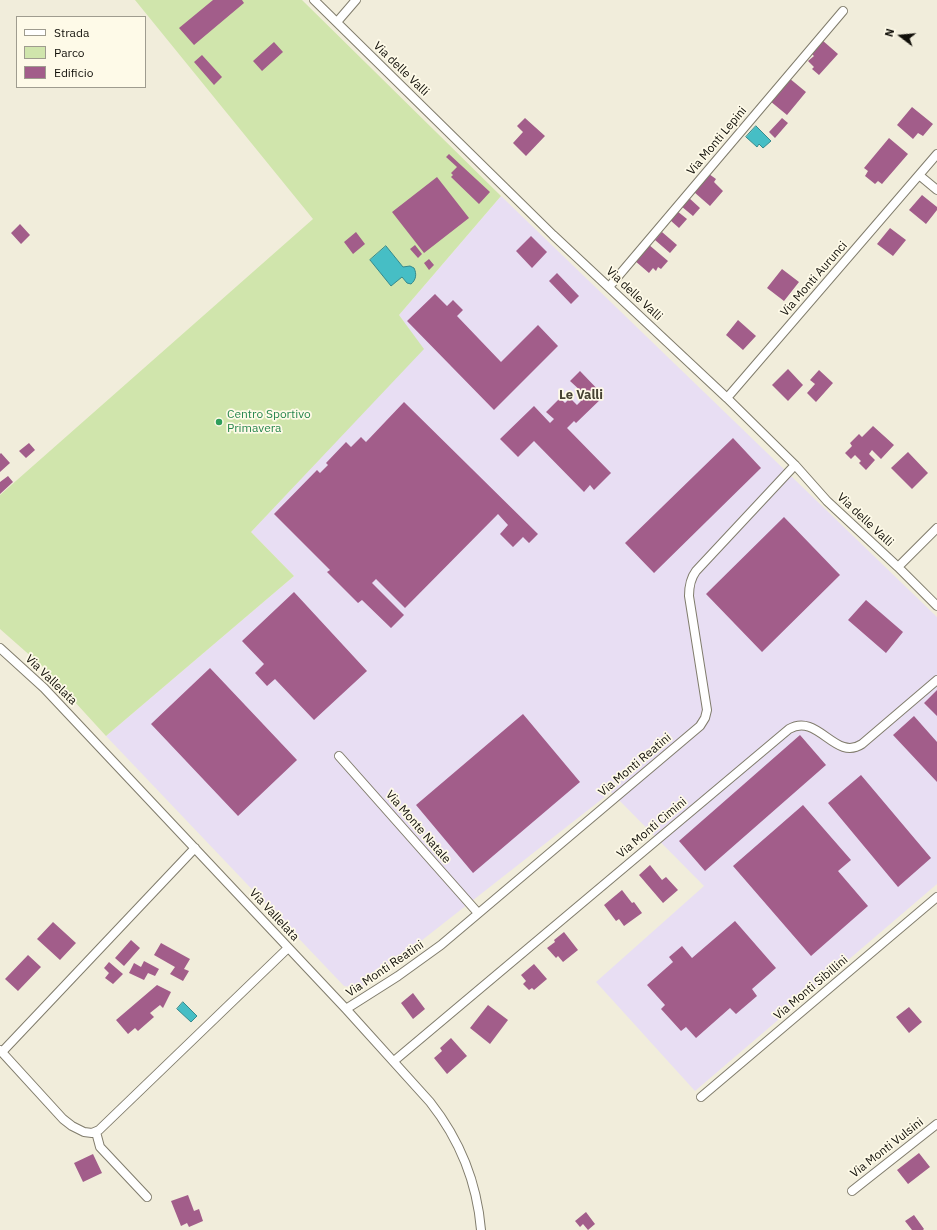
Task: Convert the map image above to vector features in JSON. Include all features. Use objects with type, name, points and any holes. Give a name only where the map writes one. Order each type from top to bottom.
[{"type":"street","name":"Via delle Valli","points":[[314,0],[553,235],[728,398],[795,465],[827,500],[937,606]]},
{"type":"street","points":[[337,22],[356,0]]},
{"type":"street","name":"Via Monti Lepini","points":[[609,286],[843,11]]},
{"type":"street","name":"Via Monti Aurunci","points":[[728,398],[937,154]]},
{"type":"street","points":[[918,175],[937,190]]},
{"type":"street","name":"Via Monti Reatini","points":[[346,1009],[413,966],[441,945],[700,726],[707,710],[689,596],[689,588],[692,578],[696,571],[795,465]]},
{"type":"street","points":[[898,567],[937,528]]},
{"type":"street","name":"Via Vallelata","points":[[0,648],[44,688],[346,1009],[430,1102],[456,1139],[465,1160],[478,1202],[481,1230]]},
{"type":"street","name":"Via Monti Cimini","points":[[394,1061],[789,730],[799,725],[806,726],[841,746],[850,748],[859,746],[937,680]]},
{"type":"street","name":"Via Monte Natale","points":[[339,756],[478,914]]},
{"type":"street","points":[[195,848],[1,1051],[65,1121],[80,1131],[87,1133],[96,1132],[99,1130],[288,948]]},
{"type":"street","name":"Via Monti Sibillini","points":[[701,1097],[937,897]]},
{"type":"street","name":"Via Monti Vulsini","points":[[852,1191],[937,1124]]},
{"type":"street","points":[[96,1132],[100,1147],[147,1197]]},
{"type":"shaded area","points":[[501,196],[937,617],[937,884],[695,1091],[596,982],[704,886],[611,792],[361,988],[344,986],[106,736],[294,576],[251,532],[423,349],[399,315]]},
{"type":"green space","name":"Centro Sportivo Primavera","points":[[135,0],[302,0],[501,196],[399,315],[424,349],[251,532],[294,576],[106,736],[42,666],[0,629],[0,495],[313,219]]},
{"type":"water","points":[[756,126],[771,141],[763,148],[759,144],[757,147],[746,137]]},
{"type":"water","points":[[386,246],[403,267],[410,266],[414,268],[416,277],[411,284],[407,283],[402,277],[391,286],[370,260]]},
{"type":"water","points":[[183,1002],[197,1016],[191,1022],[177,1009]]},
{"type":"building","points":[[213,0],[242,0],[244,3],[194,45],[179,28]]},
{"type":"building","points":[[822,40],[838,54],[819,75],[812,69],[814,67],[808,61],[814,56],[811,53]]},
{"type":"building","points":[[274,42],[283,52],[262,71],[253,61]]},
{"type":"building","points":[[202,55],[222,77],[214,85],[194,62]]},
{"type":"building","points":[[789,78],[806,92],[787,115],[770,101]]},
{"type":"building","points":[[912,107],[933,124],[923,136],[918,133],[913,139],[897,125]]},
{"type":"building","points":[[525,118],[545,136],[526,156],[513,143],[523,132],[517,126]]},
{"type":"building","points":[[782,118],[788,123],[775,138],[769,132]]},
{"type":"building","points":[[889,138],[908,154],[882,184],[878,181],[875,184],[865,176],[868,171],[864,168]]},
{"type":"building","points":[[449,154],[490,192],[479,204],[451,177],[453,175],[451,173],[457,167],[446,157]]},
{"type":"building","points":[[709,174],[716,179],[714,182],[723,191],[710,206],[694,192]]},
{"type":"building","points":[[437,177],[469,218],[424,253],[392,212]]},
{"type":"building","points":[[922,195],[937,207],[937,210],[926,224],[909,210]]},
{"type":"building","points":[[688,197],[700,208],[693,216],[681,206]]},
{"type":"building","points":[[677,211],[687,219],[679,228],[670,220]]},
{"type":"building","points":[[20,224],[30,235],[21,244],[11,233]]},
{"type":"building","points":[[890,228],[906,240],[893,256],[877,244]]},
{"type":"building","points":[[356,232],[365,244],[353,254],[344,242]]},
{"type":"building","points":[[662,232],[677,245],[670,253],[655,240]]},
{"type":"building","points":[[531,236],[547,252],[532,268],[516,251]]},
{"type":"building","points":[[648,244],[668,261],[661,269],[658,267],[656,271],[653,268],[649,273],[634,260]]},
{"type":"building","points":[[415,245],[422,254],[418,258],[410,249]]},
{"type":"building","points":[[429,259],[434,265],[429,270],[424,263]]},
{"type":"building","points":[[782,269],[799,282],[784,301],[767,288]]},
{"type":"building","points":[[557,273],[579,296],[571,304],[549,281]]},
{"type":"building","points":[[435,294],[447,306],[453,300],[463,310],[457,316],[501,362],[538,325],[558,346],[494,410],[407,321]]},
{"type":"building","points":[[738,320],[756,336],[743,350],[726,335]]},
{"type":"building","points":[[788,369],[803,385],[788,401],[772,385]]},
{"type":"building","points":[[819,370],[833,383],[816,402],[807,393],[815,384],[810,380]]},
{"type":"building","points":[[580,371],[604,396],[576,423],[574,421],[567,428],[611,473],[594,490],[590,485],[584,492],[534,441],[518,457],[500,439],[534,406],[550,423],[554,419],[546,412],[560,398],[565,403],[570,398],[577,405],[581,401],[577,397],[582,392],[570,381]]},
{"type":"building","points":[[404,402],[538,534],[529,543],[523,537],[513,547],[500,534],[508,525],[498,514],[405,608],[376,579],[372,583],[404,615],[391,628],[362,600],[358,603],[327,572],[330,570],[274,514],[317,470],[320,473],[328,465],[326,463],[346,442],[351,447],[361,437],[366,442]]},
{"type":"building","points":[[873,426],[894,445],[881,459],[872,450],[869,454],[875,460],[866,470],[859,463],[861,461],[855,455],[851,459],[845,453],[852,446],[850,443],[859,434],[862,437]]},
{"type":"building","points":[[733,438],[761,468],[654,573],[625,543]]},
{"type":"building","points":[[29,443],[35,450],[26,458],[19,451]]},
{"type":"building","points":[[908,452],[928,473],[912,489],[891,468]]},
{"type":"building","points":[[1,453],[10,463],[0,472],[0,454]]},
{"type":"building","points":[[8,476],[13,482],[0,494],[0,482]]},
{"type":"building","points":[[784,517],[840,575],[762,652],[706,594]]},
{"type":"building","points":[[294,592],[367,671],[314,720],[275,679],[267,686],[255,673],[264,664],[242,641]]},
{"type":"building","points":[[866,600],[903,632],[886,653],[848,620]]},
{"type":"building","points":[[210,668],[297,760],[238,816],[151,724]]},
{"type":"building","points":[[937,690],[937,716],[924,703]]},
{"type":"building","points":[[523,714],[580,782],[473,873],[416,805]]},
{"type":"building","points":[[914,716],[937,742],[937,782],[893,735]]},
{"type":"building","points":[[800,735],[826,765],[705,871],[679,841]]},
{"type":"building","points":[[861,775],[931,858],[898,887],[828,803]]},
{"type":"building","points":[[803,805],[851,860],[838,871],[868,906],[811,956],[733,866]]},
{"type":"building","points":[[650,865],[662,880],[666,877],[678,890],[663,903],[639,875]]},
{"type":"building","points":[[622,890],[642,913],[624,926],[619,919],[616,921],[604,905]]},
{"type":"building","points":[[735,921],[776,968],[752,989],[757,996],[736,1014],[730,1008],[696,1038],[686,1027],[681,1031],[661,1009],[665,1005],[647,985],[673,962],[669,957],[682,946],[692,958]]},
{"type":"building","points":[[53,922],[76,943],[60,960],[37,939]]},
{"type":"building","points":[[564,932],[578,950],[563,962],[558,956],[556,958],[547,948]]},
{"type":"building","points":[[131,940],[140,948],[124,966],[115,958]]},
{"type":"building","points":[[161,943],[190,959],[184,969],[189,971],[183,981],[170,974],[175,967],[154,955]]},
{"type":"building","points":[[28,955],[41,967],[18,991],[5,979]]},
{"type":"building","points":[[144,961],[159,969],[155,976],[148,973],[144,980],[129,973],[134,963],[141,967]]},
{"type":"building","points":[[109,962],[123,974],[113,984],[105,978],[109,973],[104,968]]},
{"type":"building","points":[[534,964],[547,979],[534,990],[532,988],[529,990],[523,984],[526,981],[521,975]]},
{"type":"building","points":[[157,985],[171,992],[163,1008],[160,1005],[150,1013],[154,1017],[138,1031],[135,1028],[128,1034],[116,1020]]},
{"type":"building","points":[[413,993],[425,1009],[413,1019],[401,1003]]},
{"type":"building","points":[[488,1005],[508,1020],[490,1044],[470,1028]]},
{"type":"building","points":[[909,1007],[922,1022],[909,1033],[896,1017]]},
{"type":"building","points":[[451,1038],[467,1056],[447,1074],[434,1058],[442,1051],[440,1048]]},
{"type":"building","points":[[919,1153],[930,1167],[908,1184],[897,1170]]},
{"type":"building","points":[[93,1154],[102,1173],[83,1182],[74,1163]]},
{"type":"building","points":[[188,1195],[194,1211],[199,1209],[203,1221],[189,1227],[187,1223],[181,1226],[171,1201]]},
{"type":"building","points":[[586,1212],[595,1224],[588,1230],[583,1224],[580,1227],[575,1221]]},
{"type":"building","points":[[914,1215],[924,1229],[923,1230],[912,1230],[905,1221]]},
{"type":"place","name":"Centro Sportivo Primavera","points":[[219,422]]},
{"type":"district","name":"Le Valli","points":[[581,395]]}]
